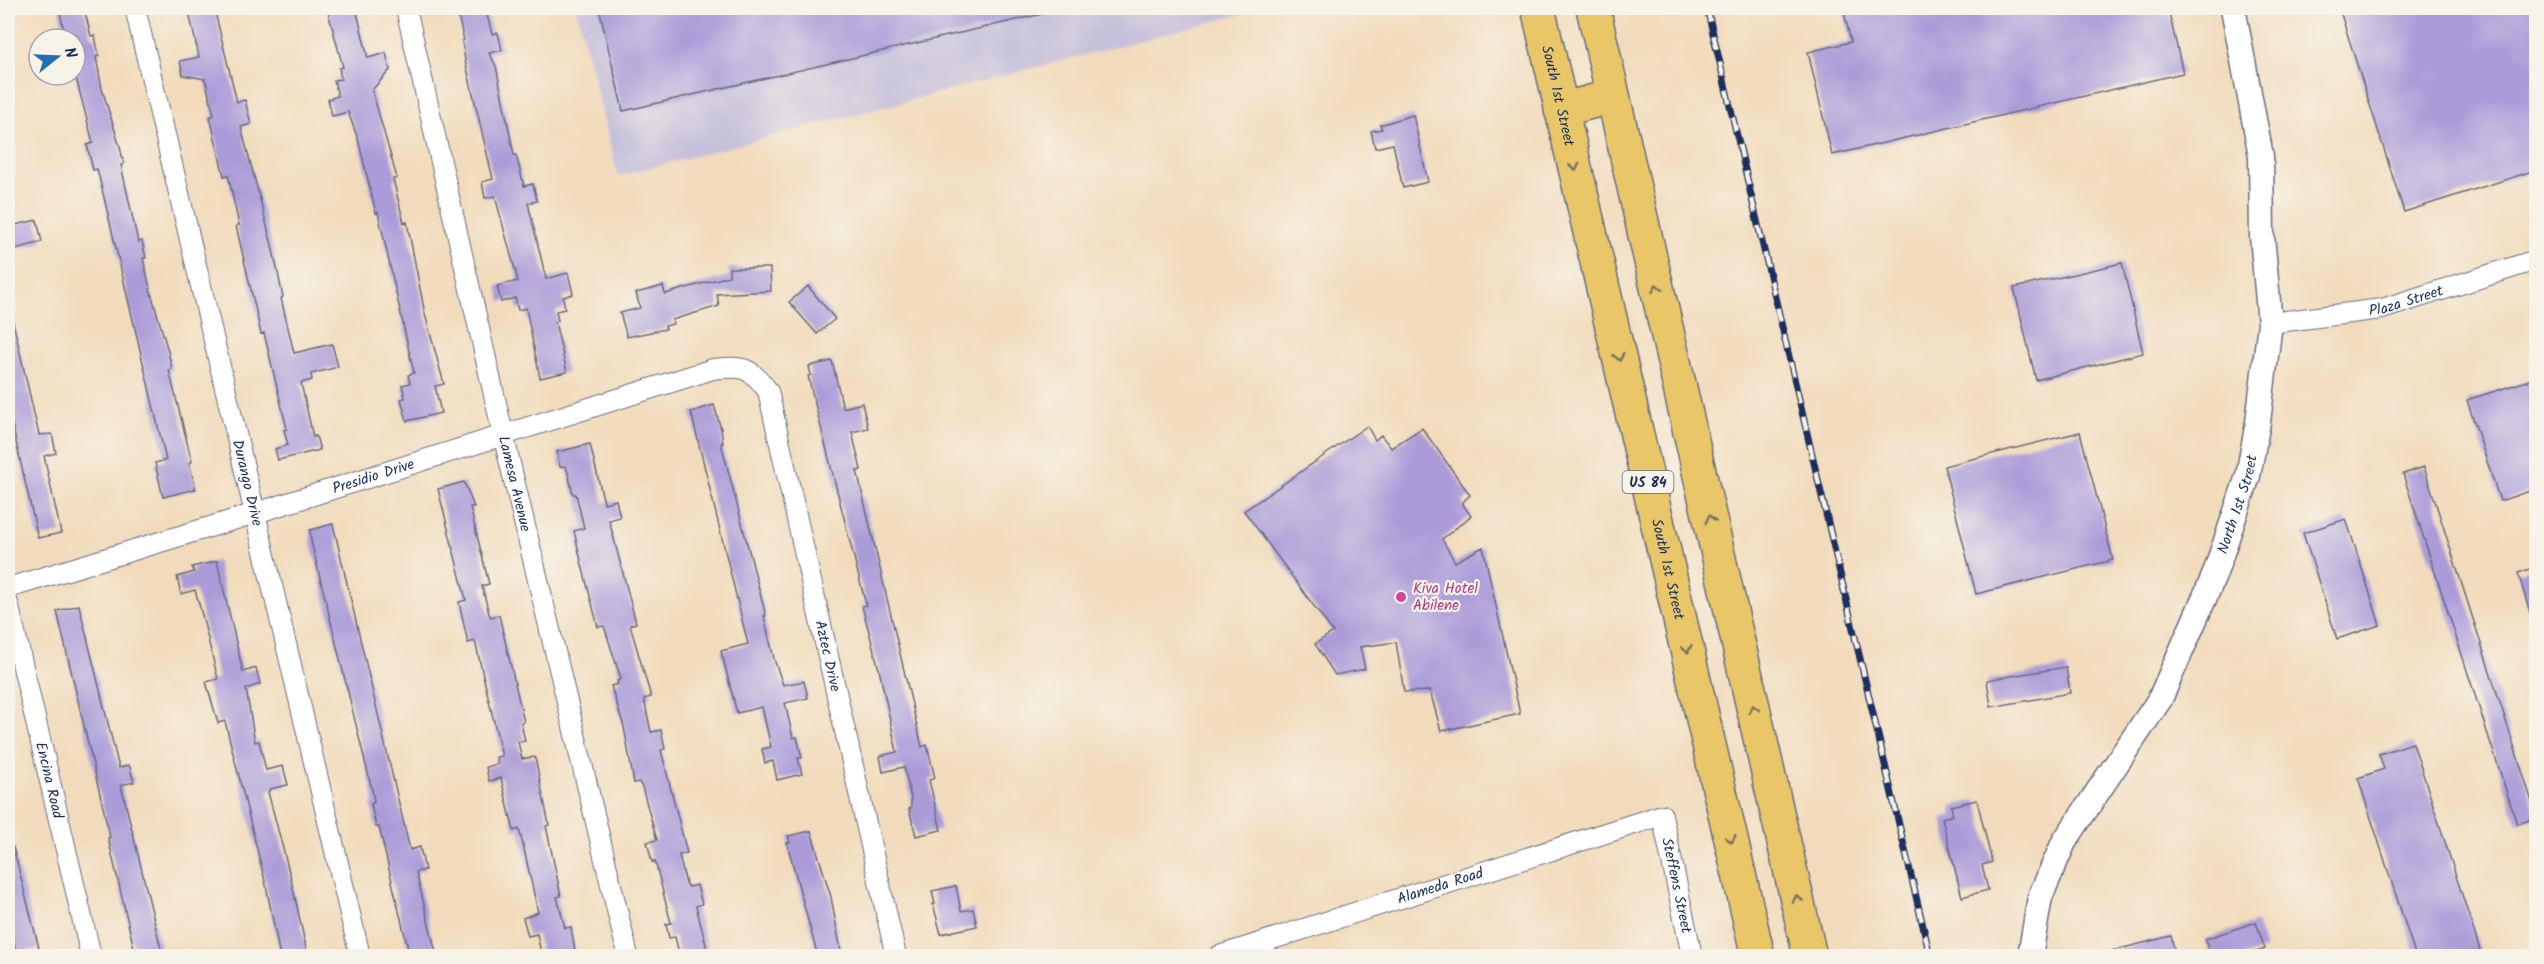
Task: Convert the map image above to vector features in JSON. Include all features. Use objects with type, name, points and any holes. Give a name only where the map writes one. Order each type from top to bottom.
[{"type":"highway","name":"South 1st Street","points":[[1538,8],[1758,957]]},
{"type":"highway","points":[[1593,8],[1810,957]]},
{"type":"highway","points":[[1562,110],[1613,96]]},
{"type":"street","name":"Durango Drive","points":[[135,8],[360,957]]},
{"type":"street","name":"Lamesa Avenue","points":[[406,8],[503,434],[628,957]]},
{"type":"street","name":"North 1st Street","points":[[2030,957],[2040,897],[2064,842],[2160,699],[2214,576],[2248,476],[2258,422],[2270,324],[2262,236],[2261,156],[2233,8]]},
{"type":"street","name":"Plaza Street","points":[[2270,324],[2382,309],[2536,260]]},
{"type":"street","name":"Presidio Drive","points":[[8,588],[256,513],[713,369],[741,367]]},
{"type":"street","name":"Aztec Drive","points":[[741,367],[757,376],[768,391],[896,957]]},
{"type":"street","name":"Encina Road","points":[[8,603],[91,957]]},
{"type":"street","name":"Alameda Road","points":[[1219,957],[1662,815]]},
{"type":"street","name":"Steffens Street","points":[[1662,815],[1692,957]]},
{"type":"shaded area","points":[[576,8],[1265,8],[618,176]]},
{"type":"building","points":[[59,8],[84,8],[91,36],[95,36],[102,89],[120,147],[124,164],[121,165],[138,242],[142,241],[146,258],[143,258],[151,293],[168,351],[172,369],[169,370],[192,462],[189,463],[196,489],[163,497],[155,463],[166,460],[97,169],[93,170],[87,145],[93,143],[78,87],[87,87],[87,27],[63,27]]},
{"type":"building","points":[[188,8],[214,8],[237,102],[245,100],[251,124],[241,127],[272,245],[294,353],[332,344],[338,367],[311,374],[312,380],[301,383],[313,437],[316,436],[320,450],[278,460],[275,449],[288,445],[284,430],[287,429],[264,333],[261,334],[236,226],[239,225],[228,175],[224,176],[210,117],[214,115],[205,79],[183,75],[180,61],[199,57]]},
{"type":"building","points":[[327,8],[356,8],[368,58],[386,53],[390,70],[372,90],[397,178],[393,179],[404,223],[407,222],[425,314],[444,384],[435,386],[441,413],[407,421],[401,399],[405,398],[402,385],[410,383],[408,375],[414,373],[378,212],[376,213],[358,139],[348,112],[332,116],[328,99],[338,96],[334,80],[341,79],[339,68],[343,67]]},
{"type":"building","points":[[456,8],[485,8],[492,34],[498,33],[502,50],[489,53],[496,66],[514,155],[516,155],[524,186],[533,184],[537,201],[528,203],[546,279],[568,273],[573,294],[563,297],[565,309],[556,311],[558,321],[555,322],[567,372],[540,378],[526,308],[518,310],[515,298],[501,302],[497,286],[518,281],[495,196],[485,198],[482,182],[493,179],[465,60],[462,41],[464,40]]},
{"type":"building","points":[[599,8],[1041,8],[1042,14],[623,111]]},
{"type":"building","points":[[1843,8],[2168,8],[2183,73],[1832,155],[1808,52],[1851,42]]},
{"type":"building","points":[[2350,8],[2536,8],[2536,170],[2404,212],[2340,11]]},
{"type":"building","points":[[1413,115],[1428,182],[1403,188],[1393,144],[1375,148],[1371,131],[1382,129],[1380,125]]},
{"type":"building","points":[[37,220],[42,242],[8,251],[8,234],[13,233],[11,226]]},
{"type":"building","points":[[2122,263],[2143,353],[2036,380],[2014,288]]},
{"type":"building","points":[[729,268],[770,268],[771,291],[717,294],[719,306],[672,320],[673,324],[665,326],[666,329],[627,337],[620,313],[640,308],[636,293],[663,286],[665,294],[729,276]]},
{"type":"building","points":[[808,286],[835,319],[817,334],[789,302]]},
{"type":"building","points":[[13,322],[39,435],[52,434],[56,453],[44,456],[61,533],[38,538],[8,407],[8,323]]},
{"type":"building","points":[[832,361],[843,408],[862,403],[868,428],[852,432],[861,470],[857,471],[922,747],[927,745],[935,778],[929,780],[941,830],[916,836],[909,809],[911,798],[904,767],[883,772],[880,756],[897,752],[879,669],[862,606],[866,605],[808,376],[811,375],[809,366]]},
{"type":"building","points":[[2536,378],[2536,489],[2500,501],[2467,400]]},
{"type":"building","points":[[714,405],[721,429],[723,443],[721,443],[766,616],[764,616],[774,659],[783,685],[804,681],[808,698],[785,703],[793,738],[797,737],[802,758],[798,758],[802,774],[777,780],[773,761],[765,763],[762,749],[771,747],[762,707],[737,713],[721,651],[748,644],[691,412]]},
{"type":"building","name":"Kiva Hotel Abilene","points":[[1367,426],[1375,440],[1381,435],[1391,448],[1422,428],[1470,495],[1462,503],[1471,516],[1442,539],[1455,562],[1483,547],[1520,714],[1441,731],[1430,691],[1404,692],[1396,642],[1360,647],[1365,669],[1335,675],[1315,644],[1333,632],[1244,511]]},
{"type":"building","points":[[2080,432],[2113,560],[1976,594],[1944,466]]},
{"type":"building","points":[[590,444],[604,503],[616,500],[620,517],[609,520],[636,623],[630,625],[651,697],[644,699],[651,732],[661,730],[665,749],[661,750],[687,853],[679,855],[686,884],[689,887],[697,885],[702,904],[696,906],[709,957],[680,957],[675,937],[669,938],[666,924],[671,923],[655,861],[652,862],[647,842],[657,840],[642,787],[639,782],[634,783],[624,727],[611,686],[618,684],[617,681],[621,679],[604,626],[598,627],[574,531],[584,528],[576,494],[573,494],[567,469],[565,466],[560,467],[557,452]]},
{"type":"building","points":[[2424,467],[2536,814],[2536,818],[2517,824],[2403,474]]},
{"type":"building","points":[[464,482],[474,507],[470,507],[489,584],[482,586],[489,614],[491,617],[499,615],[524,722],[521,723],[525,741],[518,742],[522,759],[535,757],[549,825],[546,826],[561,896],[557,897],[565,928],[571,927],[576,957],[542,957],[537,934],[528,936],[523,918],[538,912],[519,829],[514,831],[501,778],[489,781],[486,767],[498,764],[496,757],[502,756],[475,641],[468,643],[459,602],[466,600],[438,489]]},
{"type":"building","points":[[2346,519],[2380,625],[2337,639],[2303,533]]},
{"type":"building","points":[[333,524],[410,850],[420,847],[425,870],[416,872],[437,957],[410,957],[379,827],[376,827],[371,804],[374,803],[373,794],[311,541],[310,530]]},
{"type":"building","points":[[217,561],[243,672],[256,668],[260,684],[246,689],[255,742],[259,741],[266,770],[283,766],[288,785],[270,789],[268,792],[291,879],[308,957],[280,957],[266,885],[225,721],[218,723],[206,682],[218,679],[201,611],[195,590],[181,594],[177,577],[194,572],[192,567]]},
{"type":"building","points":[[2536,567],[2536,621],[2533,622],[2518,573]]},
{"type":"building","points":[[79,605],[119,768],[129,765],[134,782],[121,785],[163,957],[136,957],[57,611]]},
{"type":"building","points":[[2066,667],[2070,693],[1991,707],[1987,680]]},
{"type":"building","points":[[2413,743],[2480,950],[2461,957],[2416,957],[2358,778],[2384,769],[2379,754]]},
{"type":"building","points":[[1977,800],[1992,862],[1982,865],[1988,890],[1962,897],[1942,818],[1953,815],[1951,806]]},
{"type":"building","points":[[811,831],[831,897],[842,957],[818,957],[787,843],[790,842],[788,836]]},
{"type":"building","points":[[8,847],[13,847],[39,948],[17,954],[8,919]]},
{"type":"building","points":[[956,886],[961,911],[973,909],[977,926],[941,934],[932,891]]},
{"type":"building","points":[[2256,922],[2265,949],[2242,957],[2211,957],[2205,939]]},
{"type":"building","points":[[2171,936],[2176,957],[2111,957],[2111,951]]},
{"type":"railway","points":[[1707,8],[1930,956]]},
{"type":"place","name":"Kiva Hotel Abilene","points":[[1401,597]]}]
